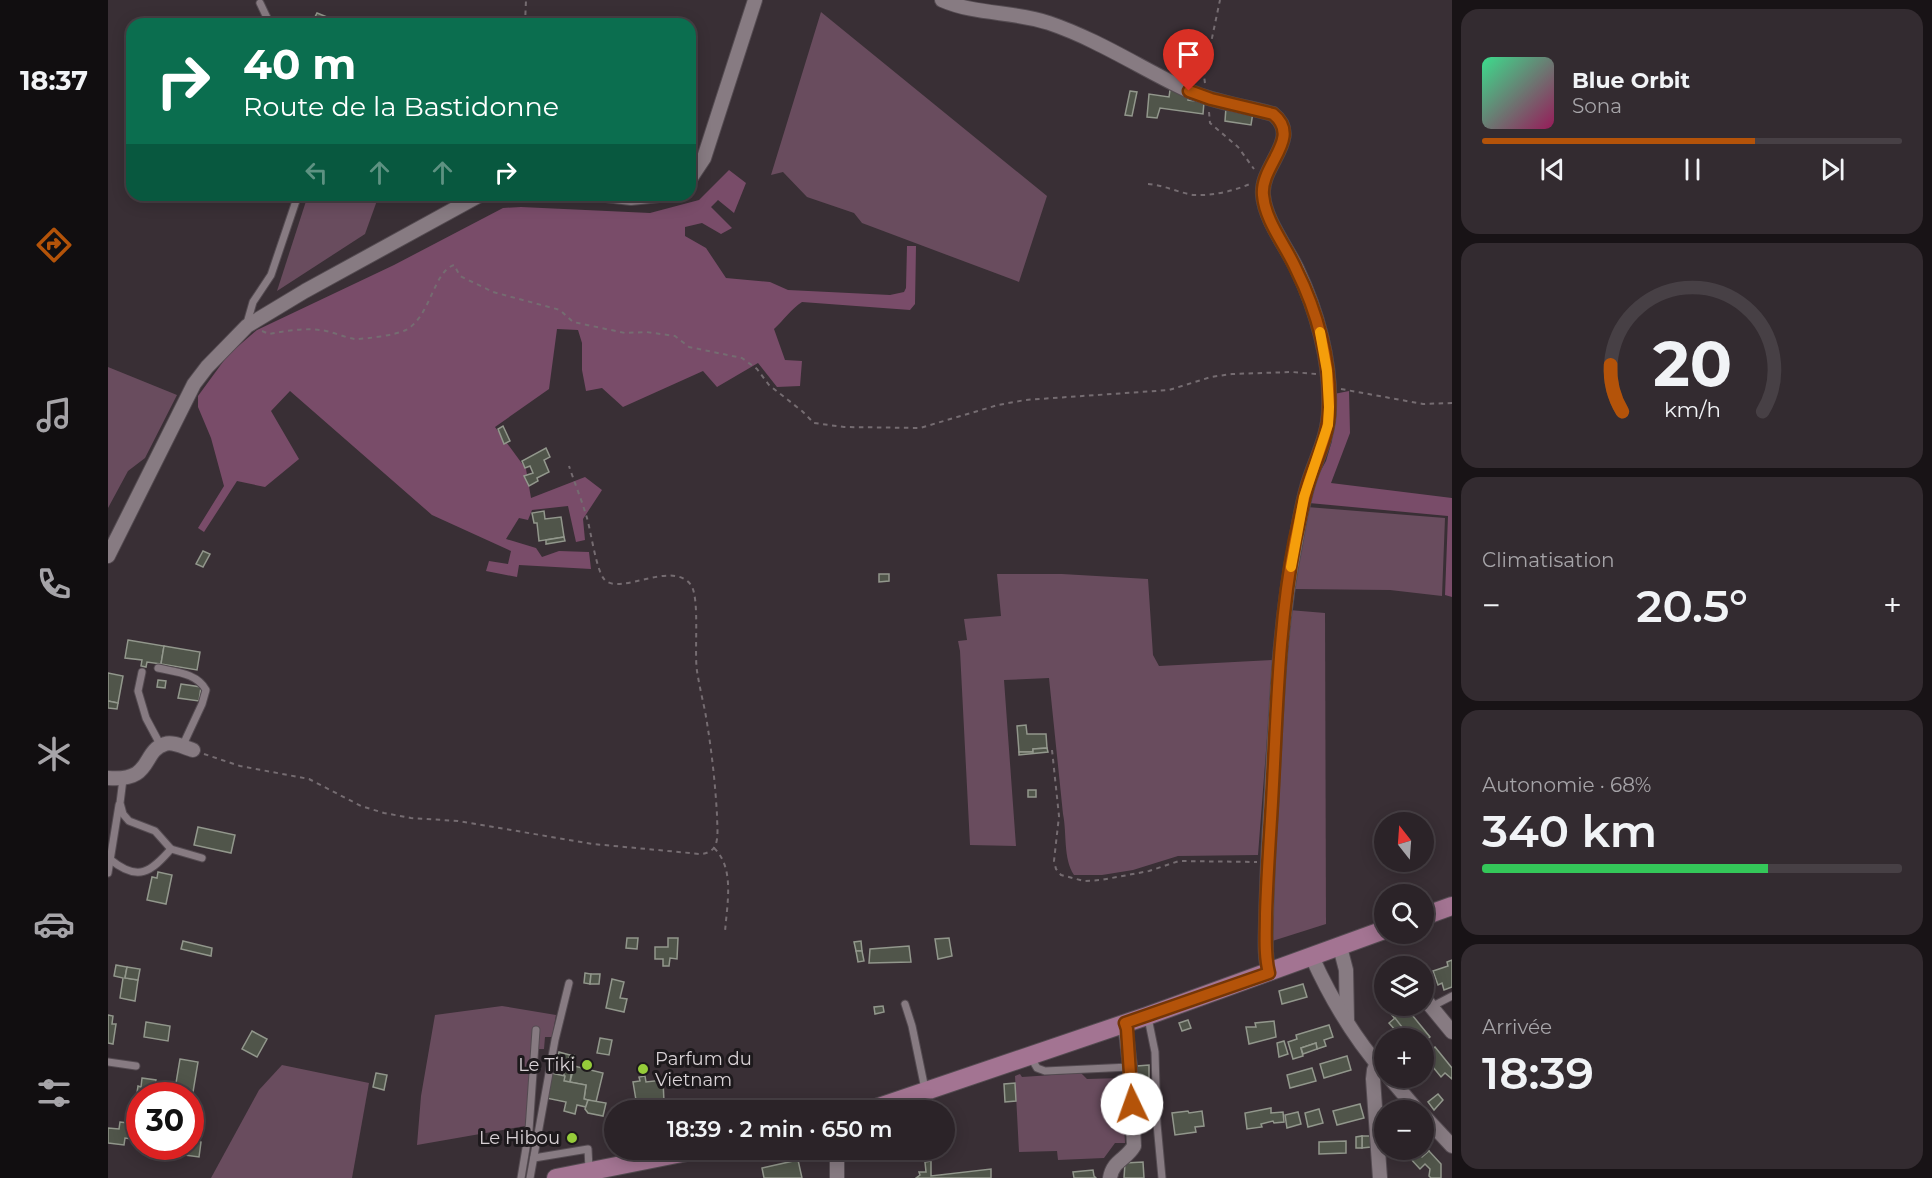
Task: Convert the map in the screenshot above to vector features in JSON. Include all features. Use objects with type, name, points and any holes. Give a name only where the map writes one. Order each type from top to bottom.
[{"type":"main road","points":[[1434,912],[1452,906]]},
{"type":"main road","points":[[899,1100],[1147,1016],[1374,934]]},
{"type":"main road","points":[[556,1178],[646,1160]]},
{"type":"street","points":[[696,170],[704,158],[755,0]]},
{"type":"street","points":[[942,0],[966,8],[1047,22],[1086,37],[1189,91],[1273,114],[1281,120],[1285,130],[1284,142],[1262,180],[1263,196],[1268,214],[1298,271],[1320,333],[1326,380],[1328,425],[1304,497],[1286,598],[1268,862],[1266,936],[1269,973]]},
{"type":"street","points":[[108,556],[194,384],[207,367],[253,322],[469,201]]},
{"type":"street","points":[[108,778],[123,779],[135,775],[145,767],[161,746],[170,743],[187,748]]},
{"type":"street","points":[[1340,946],[1346,970],[1347,1023]]},
{"type":"street","points":[[1312,957],[1328,992],[1347,1023],[1374,1059]]},
{"type":"street","points":[[1434,1011],[1452,1032]]},
{"type":"street","points":[[1110,1178],[1115,1164],[1134,1146],[1125,1023]]},
{"type":"street","points":[[1374,1070],[1380,1178]]},
{"type":"street","points":[[1398,1088],[1409,1100]]},
{"type":"street","points":[[1434,1127],[1452,1146]]},
{"type":"street","points":[[837,1160],[837,1178]]},
{"type":"lane","points":[[260,3],[267,18]]},
{"type":"lane","points":[[253,322],[253,302],[271,275],[296,201]]},
{"type":"lane","points":[[158,668],[193,677],[201,682],[206,690],[187,748]]},
{"type":"lane","points":[[142,672],[138,691],[146,718],[161,746]]},
{"type":"lane","points":[[108,873],[123,779]]},
{"type":"lane","points":[[120,803],[123,814],[129,821],[154,831],[171,849],[202,858]]},
{"type":"lane","points":[[111,860],[121,867],[141,873],[151,870],[171,849]]},
{"type":"lane","points":[[530,1178],[555,1040],[569,983]]},
{"type":"lane","points":[[1434,1001],[1452,996]]},
{"type":"lane","points":[[905,1004],[926,1091]]},
{"type":"lane","points":[[1147,1016],[1155,1052],[1157,1124],[1162,1178]]},
{"type":"lane","points":[[521,1178],[530,1130],[536,1030]]},
{"type":"lane","points":[[1030,1055],[1037,1068],[1045,1071],[1130,1067]]},
{"type":"lane","points":[[108,1062],[136,1066]]},
{"type":"lane","points":[[534,1158],[588,1149],[589,1171]]},
{"type":"path","points":[[525,18],[526,0]]},
{"type":"path","points":[[1148,184],[1194,195],[1217,194],[1262,180],[1238,147],[1210,123],[1204,76],[1220,0]]},
{"type":"path","points":[[253,322],[263,333],[269,334],[318,329],[340,333],[354,339],[392,334],[405,330],[419,318],[433,296],[440,277],[447,268],[454,265],[460,276],[493,292],[560,310],[573,322],[625,333],[646,332],[675,336],[689,347],[742,358],[757,369],[769,385],[814,423],[844,427],[921,428],[998,405],[1025,400],[1169,390],[1211,377],[1292,372],[1313,373],[1335,388],[1423,404],[1452,403]]},
{"type":"path","points":[[187,748],[240,766],[309,779],[361,806],[384,813],[411,818],[458,821],[548,837],[632,848],[706,854],[714,848],[717,829],[715,785],[697,670],[696,613],[692,585],[686,580],[665,575],[620,584],[612,584],[605,580],[600,571],[587,517],[569,466]]},
{"type":"path","points":[[1052,750],[1059,816],[1054,861],[1061,875],[1084,881],[1101,880],[1140,873],[1179,861],[1268,862]]},
{"type":"path","points":[[714,848],[725,862],[728,890],[725,932]]},
{"type":"shaded area","points":[[821,12],[1047,196],[1019,282],[862,223],[854,213],[807,197],[783,172],[771,175]]},
{"type":"shaded area","points":[[729,170],[746,183],[734,213],[718,200],[711,207],[732,228],[721,234],[702,223],[685,227],[685,236],[706,248],[726,278],[770,282],[788,290],[890,295],[904,292],[907,246],[916,246],[915,304],[910,310],[802,302],[774,329],[785,360],[802,361],[800,386],[777,387],[758,363],[717,387],[703,371],[623,407],[602,388],[586,391],[582,370],[582,343],[578,330],[557,329],[549,389],[495,427],[526,469],[531,498],[585,477],[602,490],[583,519],[585,540],[576,542],[568,506],[532,510],[528,520],[519,518],[506,539],[536,548],[542,557],[559,551],[589,552],[591,569],[519,565],[517,577],[486,571],[489,561],[508,564],[511,551],[432,515],[290,391],[271,411],[299,459],[265,487],[237,481],[204,532],[198,528],[224,486],[211,438],[198,407],[198,396],[228,355],[257,330],[394,265],[503,208],[650,213],[699,200]]},
{"type":"shaded area","points":[[306,201],[377,201],[365,234],[277,291]]},
{"type":"shaded area","points":[[108,367],[177,395],[145,458],[128,471],[108,508]]},
{"type":"shaded area","points":[[1349,391],[1350,433],[1331,483],[1452,498],[1452,597],[1445,595],[1448,516],[1309,503],[1313,485],[1326,461],[1332,441],[1334,394]]},
{"type":"shaded area","points":[[1307,507],[1445,518],[1442,596],[1390,590],[1294,589]]},
{"type":"shaded area","points":[[997,574],[1062,574],[1148,579],[1153,655],[1159,666],[1273,660],[1258,855],[1178,856],[1133,870],[1102,875],[1074,875],[1068,861],[1049,678],[1004,680],[1016,846],[970,845],[958,641],[967,640],[964,619],[1001,616]]},
{"type":"shaded area","points":[[1289,610],[1325,613],[1326,924],[1269,942]]},
{"type":"shaded area","points":[[502,1006],[556,1015],[552,1037],[545,1037],[544,1049],[534,1049],[525,1126],[417,1145],[421,1096],[435,1015]]},
{"type":"shaded area","points":[[282,1065],[369,1083],[352,1178],[211,1178],[259,1090]]},
{"type":"shaded area","points":[[1081,1073],[1087,1079],[1122,1078],[1125,1143],[1115,1143],[1104,1158],[1058,1160],[1057,1151],[1019,1152],[1015,1076]]},
{"type":"building","points":[[317,13],[327,17],[327,18],[314,18]]},
{"type":"building","points":[[1170,90],[1189,93],[1188,100],[1204,102],[1203,114],[1160,108],[1157,118],[1147,117],[1149,94],[1169,97]]},
{"type":"building","points":[[1130,91],[1137,92],[1132,116],[1125,115]]},
{"type":"building","points":[[1226,107],[1253,112],[1251,125],[1225,121]]},
{"type":"building","points":[[503,426],[510,441],[504,444],[498,429]]},
{"type":"building","points":[[546,448],[550,457],[544,460],[549,472],[537,478],[538,481],[529,486],[524,476],[533,473],[530,466],[525,468],[522,461]]},
{"type":"building","points":[[544,511],[545,519],[561,517],[564,537],[539,541],[537,523],[534,523],[532,513]]},
{"type":"building","points":[[564,537],[565,541],[546,544],[546,540]]},
{"type":"building","points":[[203,551],[210,554],[203,567],[196,564]]},
{"type":"building","points":[[879,574],[889,574],[889,581],[879,582]]},
{"type":"building","points":[[128,640],[164,646],[161,664],[147,662],[146,667],[141,666],[142,660],[125,658]]},
{"type":"building","points":[[164,646],[200,652],[197,670],[161,664]]},
{"type":"building","points":[[108,673],[123,676],[118,703],[108,701]]},
{"type":"building","points":[[158,680],[166,681],[165,688],[157,687]]},
{"type":"building","points":[[181,684],[201,687],[199,701],[178,698]]},
{"type":"building","points":[[108,701],[118,703],[117,709],[108,708]]},
{"type":"building","points":[[1026,725],[1027,734],[1046,734],[1047,748],[1033,749],[1033,752],[1019,752],[1017,726]]},
{"type":"building","points":[[1047,748],[1048,752],[1019,755],[1019,752],[1033,752],[1033,749]]},
{"type":"building","points":[[1028,790],[1036,790],[1036,797],[1028,797]]},
{"type":"building","points":[[198,827],[235,835],[231,853],[194,845]]},
{"type":"building","points":[[158,872],[172,875],[166,904],[147,900],[152,877],[157,878]]},
{"type":"building","points":[[627,938],[638,938],[637,949],[626,948]]},
{"type":"building","points":[[668,938],[678,938],[677,959],[670,958],[669,966],[663,966],[663,959],[655,959],[655,947],[668,947]]},
{"type":"building","points":[[949,938],[952,956],[938,959],[935,939]]},
{"type":"building","points":[[183,941],[212,948],[211,956],[181,949]]},
{"type":"building","points":[[861,941],[862,951],[856,951],[854,942]]},
{"type":"building","points":[[909,946],[911,962],[869,963],[870,949]]},
{"type":"building","points":[[856,951],[862,951],[864,961],[858,962]]},
{"type":"building","points":[[1452,960],[1452,987],[1444,990],[1442,983],[1438,985],[1434,971],[1448,966],[1447,962]]},
{"type":"building","points":[[116,965],[127,967],[125,978],[138,980],[135,1001],[120,998],[123,978],[114,976]]},
{"type":"building","points":[[127,967],[140,969],[138,980],[125,978]]},
{"type":"building","points":[[585,973],[591,974],[590,984],[584,983]]},
{"type":"building","points":[[591,974],[600,974],[599,984],[590,984]]},
{"type":"building","points":[[612,979],[624,982],[620,998],[627,999],[624,1012],[606,1008]]},
{"type":"building","points":[[1303,984],[1307,997],[1282,1004],[1279,991]]},
{"type":"building","points":[[883,1006],[884,1012],[875,1014],[874,1007]]},
{"type":"building","points":[[108,1015],[113,1016],[112,1024],[116,1024],[113,1044],[108,1043]]},
{"type":"building","points":[[1393,1016],[1413,1016],[1423,1028],[1402,1028]]},
{"type":"building","points":[[1395,1018],[1402,1027],[1393,1028],[1389,1023]]},
{"type":"building","points":[[1188,1020],[1191,1028],[1182,1031],[1179,1023]]},
{"type":"building","points":[[1274,1021],[1276,1037],[1249,1044],[1246,1027],[1256,1027],[1255,1023]]},
{"type":"building","points":[[146,1022],[170,1026],[168,1041],[144,1037]]},
{"type":"building","points":[[1329,1025],[1333,1037],[1324,1040],[1326,1046],[1317,1049],[1316,1043],[1301,1048],[1303,1056],[1293,1059],[1288,1042],[1297,1039],[1296,1035]]},
{"type":"building","points":[[252,1031],[267,1039],[257,1057],[242,1049]]},
{"type":"building","points":[[600,1038],[612,1040],[609,1055],[597,1053]]},
{"type":"building","points":[[1284,1041],[1288,1054],[1279,1057],[1277,1043]]},
{"type":"building","points":[[1316,1043],[1317,1049],[1303,1054],[1301,1048]]},
{"type":"building","points":[[1434,1048],[1452,1068],[1452,1079],[1445,1073],[1441,1077],[1434,1068]]},
{"type":"building","points":[[559,1052],[570,1055],[568,1063],[557,1061]]},
{"type":"building","points":[[570,1055],[574,1055],[570,1082],[564,1081],[564,1070],[556,1068],[557,1061],[568,1063]]},
{"type":"building","points":[[1347,1056],[1351,1070],[1324,1078],[1320,1064]]},
{"type":"building","points":[[180,1059],[198,1062],[195,1082],[176,1082]]},
{"type":"building","points":[[1149,1065],[1149,1078],[1137,1079],[1137,1066]]},
{"type":"building","points":[[574,1066],[603,1073],[596,1102],[584,1099],[586,1085],[570,1082]]},
{"type":"building","points":[[1312,1068],[1316,1081],[1290,1088],[1287,1075]]},
{"type":"building","points":[[376,1073],[387,1075],[384,1090],[373,1087]]},
{"type":"building","points":[[551,1073],[565,1076],[564,1081],[586,1085],[584,1099],[588,1100],[586,1107],[577,1105],[575,1114],[564,1111],[566,1102],[546,1098]]},
{"type":"building","points":[[645,1076],[646,1082],[663,1080],[664,1100],[636,1100],[633,1082],[640,1081],[639,1077]]},
{"type":"building","points":[[142,1078],[156,1080],[156,1082],[142,1082]]},
{"type":"building","points":[[1015,1083],[1016,1101],[1005,1102],[1004,1084]]},
{"type":"building","points":[[1438,1094],[1443,1100],[1434,1110],[1434,1100],[1430,1100]]},
{"type":"building","points":[[588,1100],[604,1103],[603,1116],[588,1113],[585,1109]]},
{"type":"building","points":[[1360,1104],[1364,1118],[1337,1125],[1333,1111]]},
{"type":"building","points":[[1271,1108],[1271,1113],[1283,1112],[1284,1122],[1274,1123],[1273,1121],[1261,1124],[1262,1127],[1247,1129],[1245,1113]]},
{"type":"building","points":[[1319,1109],[1323,1123],[1308,1127],[1305,1113]]},
{"type":"building","points":[[1188,1111],[1189,1113],[1202,1111],[1204,1126],[1195,1127],[1196,1132],[1175,1135],[1172,1113]]},
{"type":"building","points":[[1298,1112],[1301,1124],[1287,1128],[1285,1115]]},
{"type":"building","points":[[120,1122],[126,1123],[124,1145],[108,1143],[108,1128],[119,1129]]},
{"type":"building","points":[[1362,1136],[1370,1136],[1371,1147],[1362,1148]]},
{"type":"building","points":[[1362,1136],[1362,1148],[1356,1148],[1356,1137]]},
{"type":"building","points":[[1346,1141],[1346,1153],[1319,1154],[1319,1142]]},
{"type":"building","points":[[1434,1156],[1441,1164],[1441,1178],[1431,1178],[1430,1169],[1425,1164],[1420,1169],[1412,1160],[1434,1160]]},
{"type":"building","points":[[798,1160],[802,1178],[764,1178],[762,1168]]},
{"type":"building","points":[[931,1161],[931,1176],[991,1169],[991,1178],[916,1178],[920,1175],[919,1172],[926,1172],[925,1162]]},
{"type":"building","points":[[1143,1162],[1144,1178],[1124,1178],[1125,1163]]},
{"type":"building","points":[[1093,1170],[1096,1178],[1074,1178],[1073,1172]]},
{"type":"slow traffic","points":[[1291,567],[1304,497],[1328,425],[1327,371],[1320,332]]},
{"type":"place","name":"Le Tiki","points":[[587,1065]]},
{"type":"place","name":"Parfum du Vietnam","points":[[643,1069]]},
{"type":"place","name":"Le Hibou","points":[[572,1138]]},
{"type":"route","points":[[1132,1104],[1125,1023],[1269,973],[1266,936],[1268,862],[1286,598],[1304,497],[1328,425],[1327,371],[1320,333],[1298,271],[1268,214],[1263,196],[1263,182],[1284,142],[1285,130],[1281,120],[1273,114],[1211,99],[1189,91]]}]
